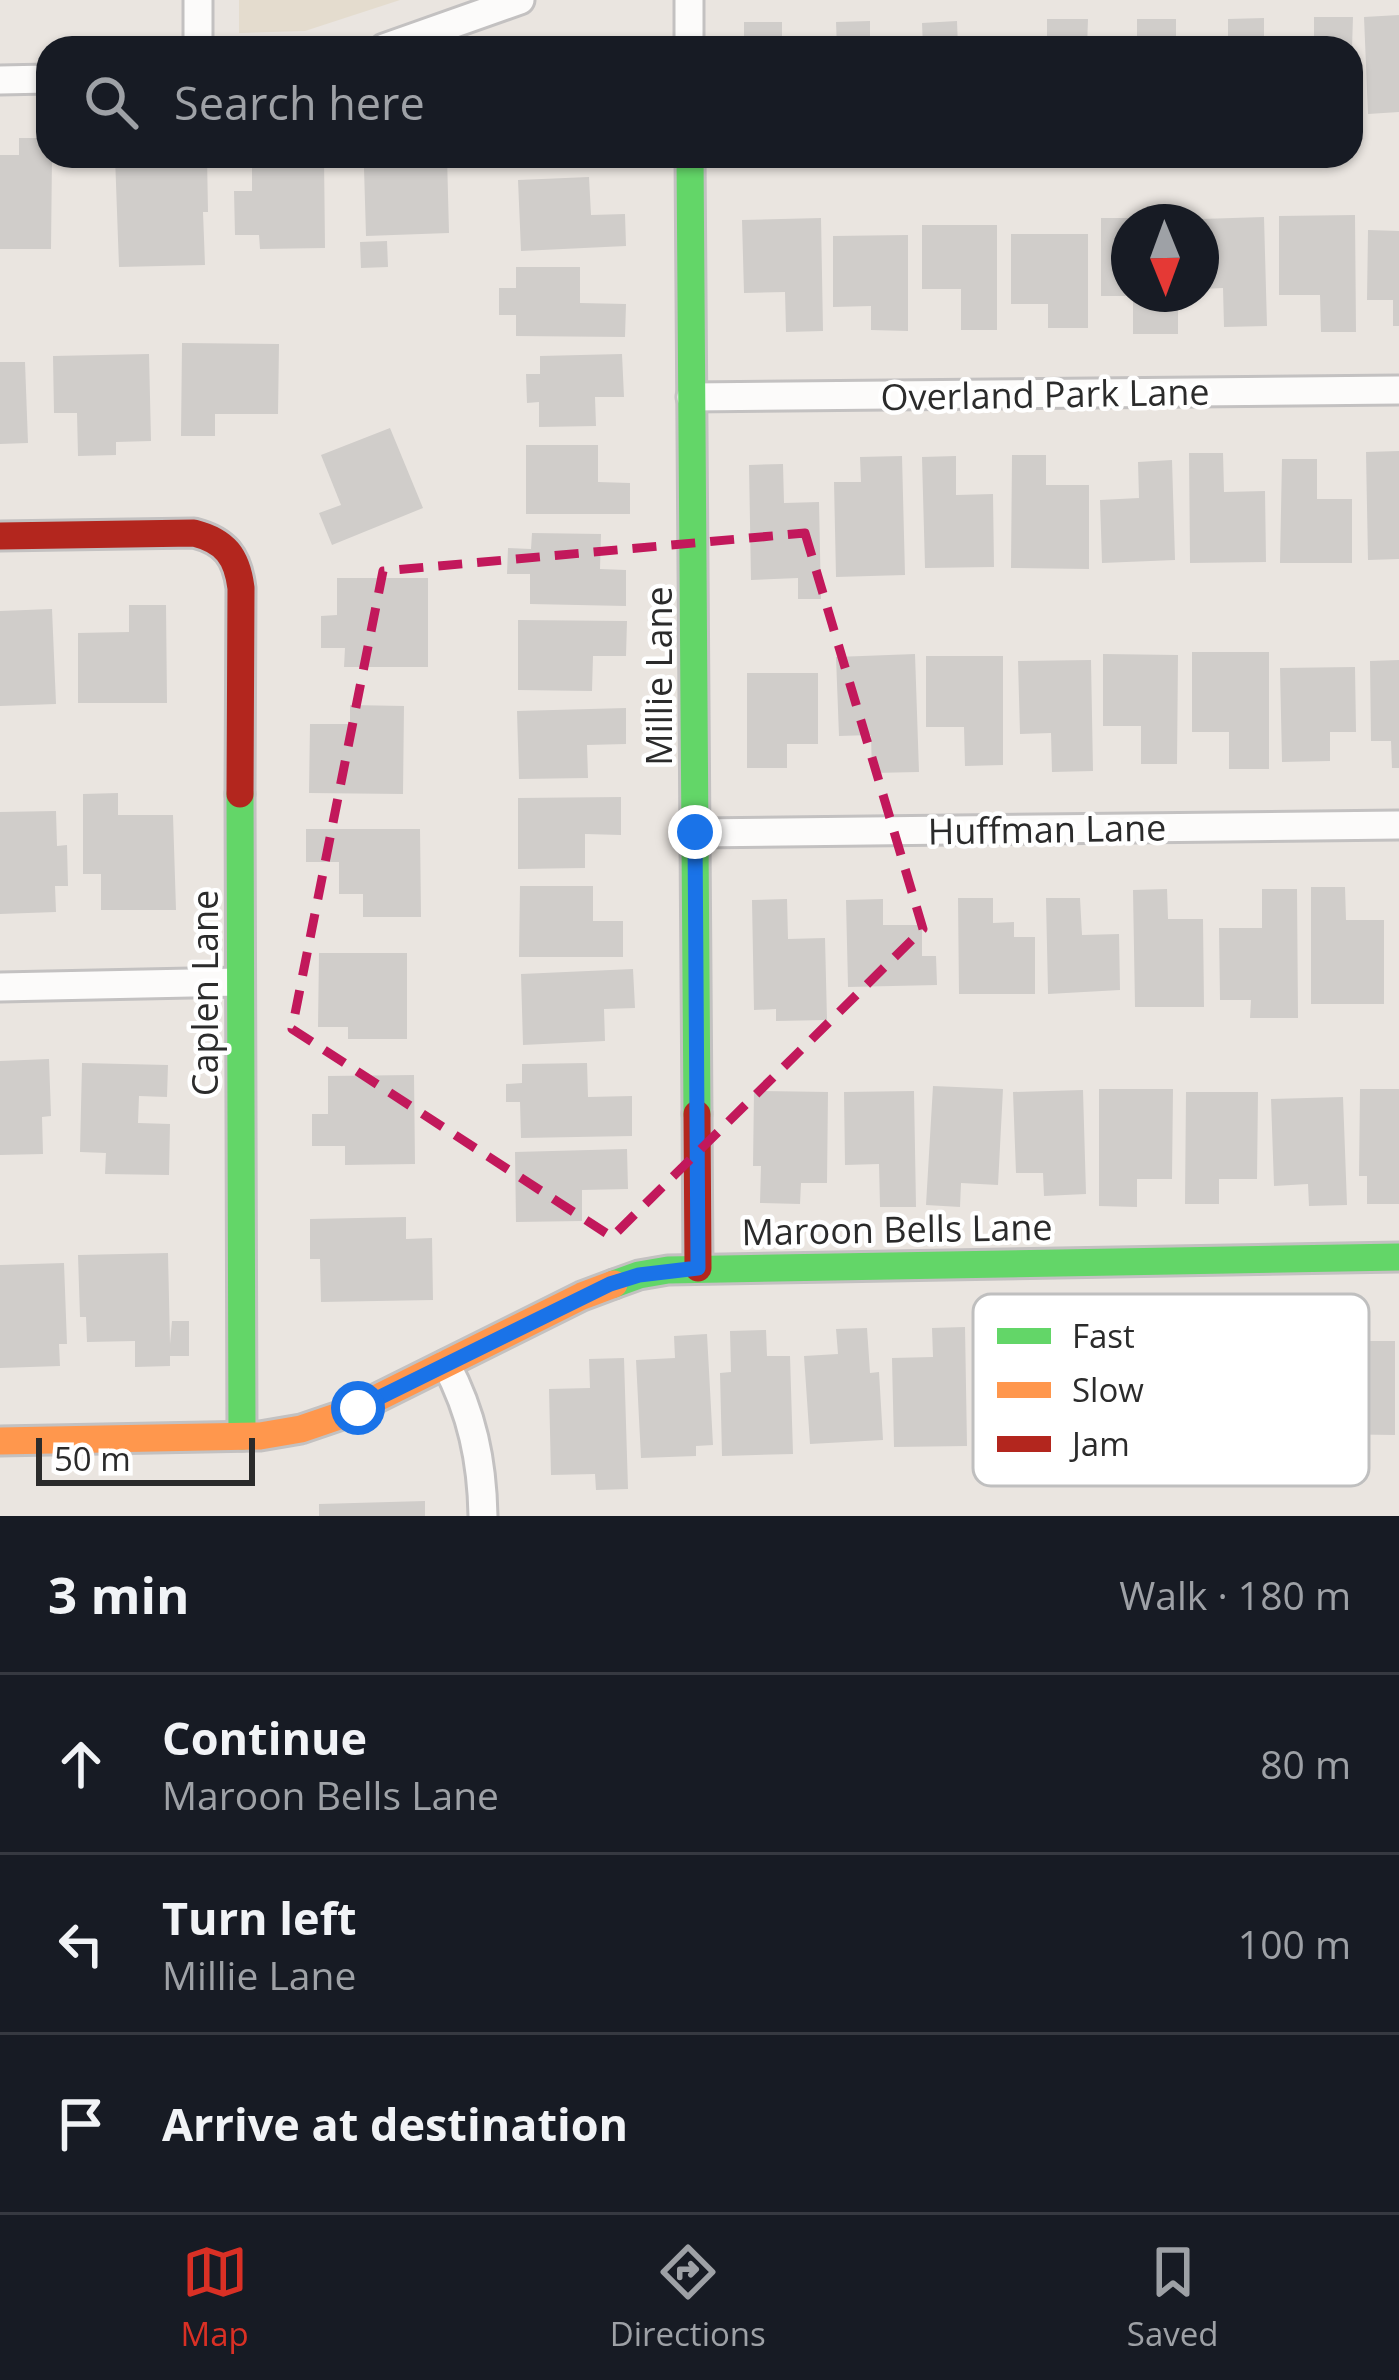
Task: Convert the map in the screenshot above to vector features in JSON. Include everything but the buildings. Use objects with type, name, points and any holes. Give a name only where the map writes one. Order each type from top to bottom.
[{"type":"street","points":[[198,0],[198,36]]},
{"type":"street","points":[[417,36],[520,0]]},
{"type":"street","points":[[688,0],[689,36]]},
{"type":"street","points":[[0,80],[36,79]]},
{"type":"street","name":"Millie Lane","points":[[690,168],[698,1268]]},
{"type":"street","name":"Overland Park Lane","points":[[692,398],[1399,390]]},
{"type":"street","name":"Caplen Lane","points":[[0,536],[176,532],[208,536],[237,560],[241,588],[242,1436]]},
{"type":"street","name":"Huffman Lane","points":[[695,832],[1399,825]]},
{"type":"street","points":[[0,988],[239,982]]},
{"type":"street","name":"Maroon Bells Lane","points":[[0,1441],[242,1436],[328,1421],[610,1284],[653,1272],[1399,1257]]},
{"type":"street","points":[[446,1364],[476,1437],[483,1516]]},
{"type":"highlighted area","points":[[805,533],[923,929],[612,1237],[292,1029],[383,571]]},
{"type":"shaded area","points":[[239,0],[400,0],[305,31],[239,33]]},
{"type":"traffic: fast","points":[[690,168],[697,1114]]},
{"type":"traffic: fast","points":[[240,794],[242,1436]]},
{"type":"traffic: fast","points":[[614,1284],[668,1270],[1399,1257]]},
{"type":"traffic: slow","points":[[0,1441],[260,1436],[301,1429],[345,1414],[614,1284]]},
{"type":"traffic: jam","points":[[0,536],[194,533],[214,540],[228,552],[241,588],[240,794]]},
{"type":"traffic: jam","points":[[697,1114],[698,1268]]},
{"type":"route","points":[[358,1408],[610,1284],[639,1275],[698,1268],[695,832]]}]
